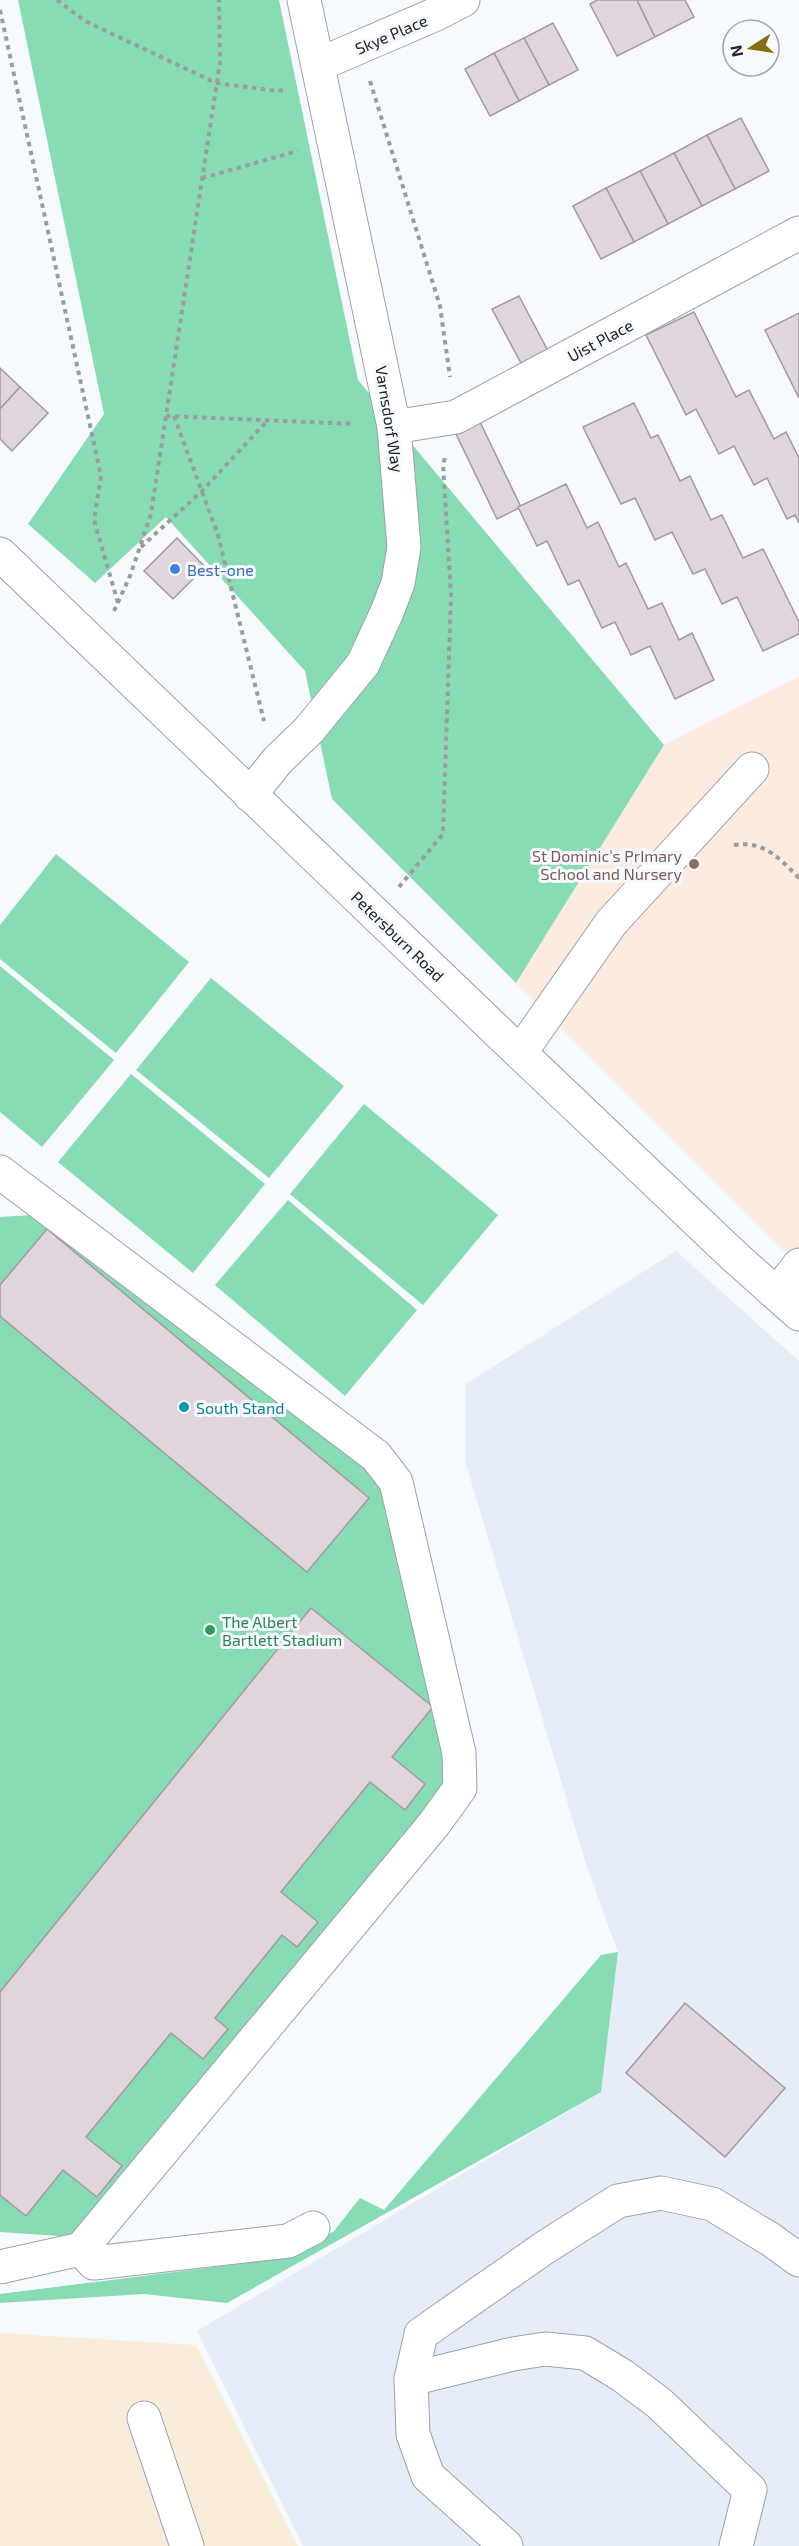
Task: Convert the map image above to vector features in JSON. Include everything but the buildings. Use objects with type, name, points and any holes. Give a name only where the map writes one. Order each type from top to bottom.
[{"type":"street","name":"Varnsdorf Way","points":[[249,795],[309,730],[363,663],[394,592],[405,547],[394,427],[304,0]]},
{"type":"street","name":"Skye Place","points":[[319,74],[463,0]]},
{"type":"street","name":"Uist Place","points":[[394,427],[456,417],[799,233]]},
{"type":"street","name":"Petersburn Road","points":[[0,554],[520,1053],[788,1304]]},
{"type":"street","points":[[520,1053],[611,923],[752,769]]},
{"type":"street","points":[[0,1172],[376,1456],[396,1482],[459,1753],[460,1788],[434,1824],[81,2249],[0,2267]]},
{"type":"street","points":[[788,1304],[799,1265]]},
{"type":"street","points":[[506,2546],[428,2476],[413,2434],[411,2379],[421,2334],[544,2248],[618,2201],[661,2193],[711,2204],[770,2239],[799,2260]]},
{"type":"street","points":[[81,2249],[94,2263],[288,2241],[313,2228]]},
{"type":"street","points":[[411,2379],[513,2354],[545,2349],[585,2353],[623,2376],[659,2403],[750,2490],[736,2546]]},
{"type":"street","points":[[144,2418],[178,2543]]},
{"type":"path","points":[[57,0],[85,21],[216,83],[277,91],[319,74]]},
{"type":"path","points":[[92,642],[118,604],[151,514],[220,62],[219,0]]},
{"type":"path","points":[[0,10],[101,476],[94,520],[118,604]]},
{"type":"path","points":[[202,178],[291,152],[334,147]]},
{"type":"path","points":[[166,416],[394,427]]},
{"type":"path","points":[[174,416],[218,535],[264,722],[278,761]]},
{"type":"path","points":[[140,548],[202,491],[268,420]]},
{"type":"shaded area","name":"St Dominic’s PrImary School and Nursery","points":[[799,676],[799,1266],[516,983],[664,745]]},
{"type":"shaded area","points":[[676,1251],[799,1361],[799,2546],[303,2546],[197,2331],[601,2092],[618,1952],[586,1864],[465,1461],[466,1384]]},
{"type":"shaded area","points":[[0,2333],[196,2345],[298,2546],[0,2546]]},
{"type":"green space","points":[[18,0],[279,0],[358,380],[664,745],[516,983],[332,799],[305,671],[166,517],[95,583],[28,524],[104,414]]},
{"type":"green space","points":[[56,854],[189,962],[116,1053],[0,959],[0,925]]},
{"type":"green space","points":[[0,966],[114,1060],[42,1147],[0,1112]]},
{"type":"green space","points":[[211,978],[344,1086],[269,1178],[136,1070]]},
{"type":"green space","points":[[131,1074],[265,1184],[193,1273],[58,1162]]},
{"type":"green space","points":[[364,1104],[498,1215],[423,1305],[290,1194]]},
{"type":"green space","points":[[288,1200],[417,1310],[345,1396],[215,1285]]},
{"type":"green space","name":"The Albert Bartlett Stadium","points":[[49,1214],[385,1483],[455,1777],[74,2237],[0,2232],[0,1217]]},
{"type":"green space","points":[[618,1952],[601,2092],[227,2303],[144,2294],[0,2303],[0,2294],[277,2259],[306,2247],[334,2231],[360,2198],[384,2210],[601,1955]]},
{"type":"place","name":"Best-one","points":[[175,569]]},
{"type":"place","name":"St Dominic’s PrImary School and Nursery","points":[[694,864]]},
{"type":"place","name":"South Stand","points":[[184,1407]]},
{"type":"place","name":"The Albert Bartlett Stadium","points":[[210,1630]]}]
